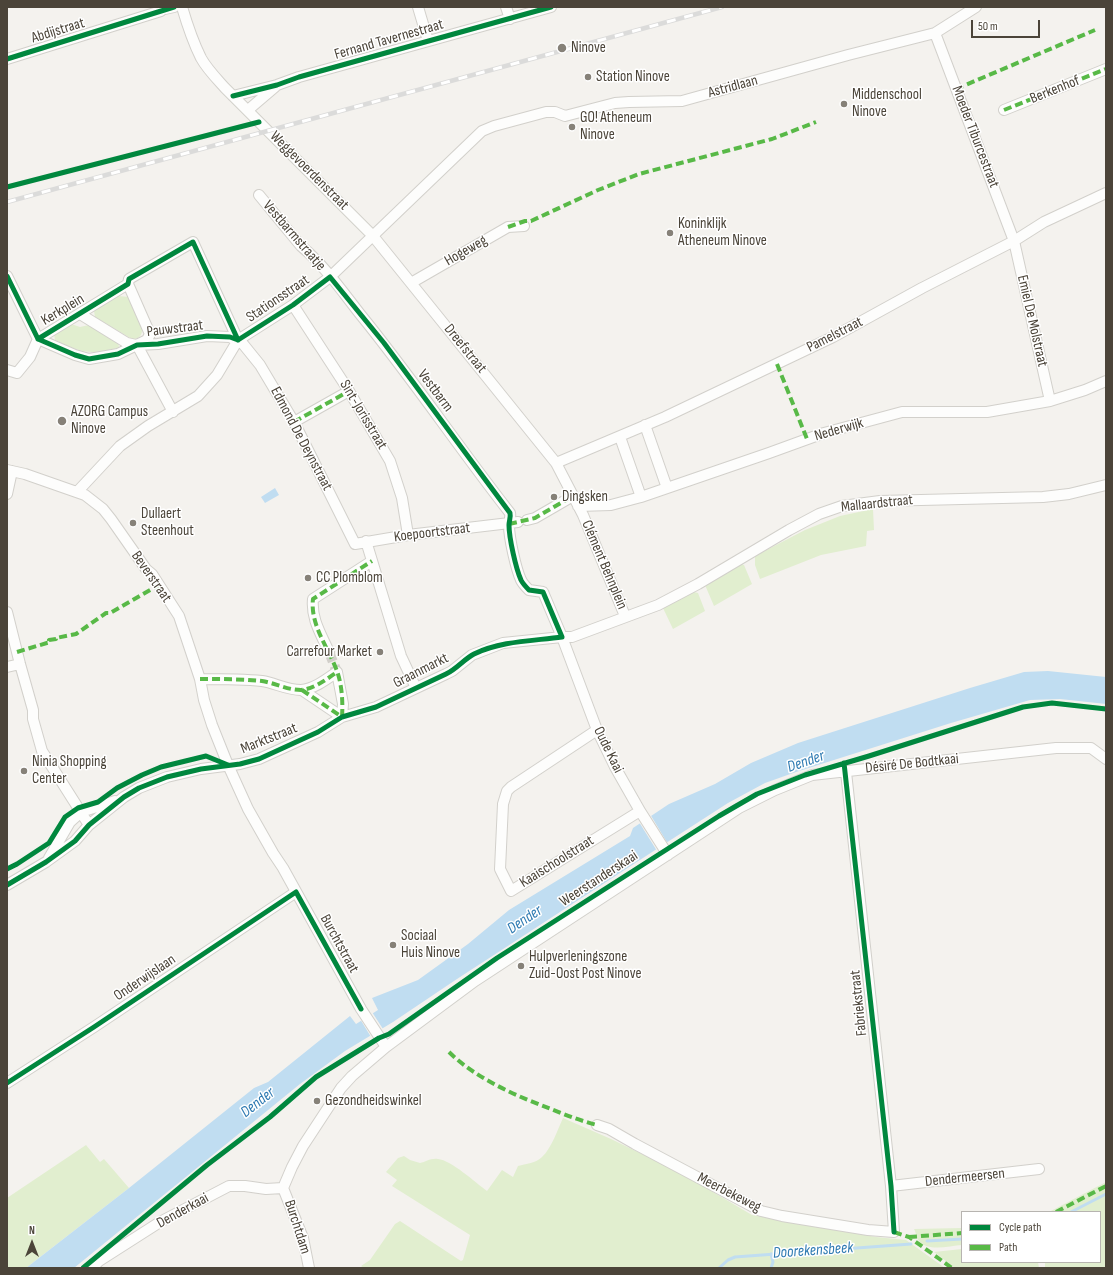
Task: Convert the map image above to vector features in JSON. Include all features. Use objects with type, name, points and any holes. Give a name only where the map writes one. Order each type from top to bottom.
[{"type":"street","name":"Weggevoerdenstraat","points":[[182,7],[202,59],[213,74],[233,96],[374,236]]},
{"type":"street","points":[[418,7],[428,42]]},
{"type":"street","points":[[506,7],[510,18]]},
{"type":"street","name":"Fernand Tavernestraat","points":[[233,96],[428,42],[510,18],[526,11],[550,7]]},
{"type":"street","name":"Astridlaan","points":[[482,131],[494,126],[546,112],[555,112],[565,116],[615,103],[682,101],[848,55],[935,33],[976,7]]},
{"type":"street","name":"Abdijstraat","points":[[7,59],[167,9]]},
{"type":"street","name":"Moeder Tiburcestraat","points":[[935,33],[1014,241]]},
{"type":"street","name":"Berkenhof","points":[[1004,110],[1106,69]]},
{"type":"street","name":"Fernand Tavernestraat","points":[[248,110],[277,85]]},
{"type":"street","name":"Stationsstraat","points":[[238,340],[293,304],[330,277],[482,131]]},
{"type":"street","name":"Pamelstraat","points":[[556,463],[645,426],[833,337],[922,288],[1014,241],[1044,222],[1106,193]]},
{"type":"street","name":"Vestbarmstraatje","points":[[259,195],[301,246],[330,277]]},
{"type":"street","name":"Hogeweg","points":[[411,283],[508,227],[524,226]]},
{"type":"street","name":"Dreefstraat","points":[[374,236],[556,463]]},
{"type":"street","name":"Emiel De Molstraat","points":[[1014,241],[1050,401]]},
{"type":"street","name":"Edmond De Deynstraat","points":[[128,284],[129,278],[194,242],[238,340],[260,365],[294,422],[355,544]]},
{"type":"street","points":[[7,276],[38,339]]},
{"type":"street","name":"Vestbarm","points":[[330,277],[384,343],[510,513],[511,519],[518,522],[514,557],[521,580],[529,590],[543,592],[562,637]]},
{"type":"street","name":"Kerkplein","points":[[7,370],[17,373],[30,357],[38,339],[128,284],[150,334],[147,340],[118,354],[89,360],[38,339]]},
{"type":"street","name":"Sint-Jorisstraat","points":[[293,304],[349,391],[390,461],[402,498],[408,535]]},
{"type":"street","name":"Kerkplein","points":[[80,314],[127,342],[137,345]]},
{"type":"street","name":"Pauwstraat","points":[[137,345],[158,344],[207,336],[238,340]]},
{"type":"street","points":[[77,492],[120,446],[148,426],[198,396],[217,376],[238,340]]},
{"type":"street","points":[[137,345],[173,412]]},
{"type":"street","name":"Nederwijk","points":[[578,506],[611,505],[641,497],[824,433],[902,412],[987,412],[1050,401],[1085,390],[1106,381]]},
{"type":"street","points":[[294,422],[349,391]]},
{"type":"street","points":[[645,426],[668,488]]},
{"type":"street","points":[[620,437],[641,497]]},
{"type":"street","name":"Clément Behnplein","points":[[556,463],[599,551],[625,616],[572,637],[562,637]]},
{"type":"street","points":[[7,494],[10,470]]},
{"type":"street","name":"Beverstraat","points":[[10,470],[85,495],[103,509],[146,569],[152,574],[179,616],[200,680],[204,700],[212,725],[228,766]]},
{"type":"street","name":"Mallaardstraat","points":[[625,616],[658,605],[674,597],[789,530],[819,514],[842,506],[880,501],[1043,497],[1069,494],[1106,485]]},
{"type":"street","points":[[518,522],[535,518],[573,496]]},
{"type":"street","name":"Koepoortstraat","points":[[355,544],[408,535],[518,522]]},
{"type":"street","points":[[366,541],[401,656],[416,688]]},
{"type":"street","points":[[329,652],[314,620],[312,609],[313,599],[372,561]]},
{"type":"street","points":[[7,612],[33,710],[33,719],[42,751],[89,825]]},
{"type":"street","name":"Graanmarkt","points":[[318,732],[342,716],[376,707],[452,671],[472,654],[503,643],[562,637]]},
{"type":"street","name":"Oude Kaai","points":[[562,637],[597,730],[615,767],[640,811],[667,853]]},
{"type":"street","points":[[7,667],[20,664]]},
{"type":"street","points":[[200,680],[242,679],[264,682],[284,688],[302,690],[317,685],[337,672],[342,704],[342,716]]},
{"type":"street","points":[[302,690],[342,716]]},
{"type":"street","name":"Kaaischoolstraat","points":[[597,730],[507,791],[503,804],[500,869],[511,891],[640,811]]},
{"type":"street","name":"Marktstraat","points":[[124,797],[145,785],[167,777],[201,769],[228,766],[259,759],[318,732]]},
{"type":"street","name":"Désiré De Bodtkaai","points":[[386,1047],[475,980],[667,853],[739,808],[775,790],[812,775],[1056,748],[1091,748],[1106,759]]},
{"type":"street","name":"Burchtstraat","points":[[228,766],[248,809],[361,1009],[386,1047]]},
{"type":"street","name":"Fabriekstraat","points":[[846,772],[891,1186],[894,1232]]},
{"type":"street","points":[[46,862],[70,822],[81,812],[124,797]]},
{"type":"street","points":[[7,885],[46,862],[75,841],[89,825],[124,797]]},
{"type":"street","name":"Onderwijslaan","points":[[7,1083],[94,1027],[296,892]]},
{"type":"street","name":"Burchtdam","points":[[309,1268],[303,1238],[283,1188],[292,1167],[317,1123],[341,1088],[352,1076],[386,1047]]},
{"type":"street","name":"Meerbekeweg","points":[[598,1125],[609,1129],[641,1148],[761,1211],[782,1216],[868,1230],[894,1232]]},
{"type":"street","name":"Dendermeersen","points":[[891,1186],[1040,1169]]},
{"type":"street","name":"Denderkaai","points":[[92,1268],[99,1261],[160,1222],[229,1186],[245,1186],[266,1189],[283,1188]]},
{"type":"green space","points":[[118,296],[130,297],[141,322],[142,334],[138,338],[132,339],[95,317],[94,311]]},
{"type":"green space","points":[[71,324],[80,327],[89,325],[118,342],[119,347],[99,352],[85,352],[55,340],[54,334]]},
{"type":"green space","points":[[873,509],[874,530],[867,531],[866,546],[821,555],[760,579],[755,565],[755,556],[805,530],[840,516]]},
{"type":"green space","points":[[741,564],[744,565],[752,584],[714,606],[705,585]]},
{"type":"green space","points":[[694,592],[698,593],[705,611],[673,629],[663,608]]},
{"type":"green space","points":[[563,1118],[611,1139],[679,1172],[752,1215],[876,1237],[906,1240],[945,1268],[364,1268],[361,1266],[370,1260],[395,1224],[400,1221],[461,1261],[463,1260],[470,1235],[392,1186],[397,1180],[386,1172],[398,1158],[404,1156],[410,1160],[420,1163],[433,1159],[443,1160],[456,1167],[487,1191],[502,1170],[513,1177],[518,1166],[540,1159],[551,1144]]},
{"type":"green space","points":[[86,1145],[100,1162],[104,1159],[129,1188],[26,1268],[7,1268],[7,1198]]},
{"type":"green space","points":[[1106,1182],[1106,1268],[1045,1268],[1045,1263],[1101,1263],[1101,1211],[1051,1211]]},
{"type":"green space","points":[[961,1228],[961,1245],[939,1248],[928,1246],[918,1240],[914,1229]]},
{"type":"green space","points":[[961,1249],[961,1263],[1038,1263],[1039,1268],[955,1268],[934,1252]]},
{"type":"water","points":[[275,488],[279,495],[265,503],[261,497]]},
{"type":"water","name":"Dender","points":[[1048,671],[1106,677],[1106,704],[1060,699],[1030,700],[951,723],[765,783],[728,803],[393,1022],[345,1051],[300,1084],[74,1268],[26,1268],[254,1088],[268,1082],[350,1016],[356,1024],[378,1010],[372,998],[418,980],[468,944],[509,910],[630,836],[633,828],[669,804],[715,784],[751,763],[798,743],[1024,672]]},
{"type":"pier","points":[[650,814],[668,844],[657,851],[639,822]]},
{"type":"pier","points":[[372,1012],[383,1029],[371,1037],[360,1019]]},
{"type":"waterway","name":"Doorekensbeek","points":[[1073,1211],[1106,1194]]},
{"type":"waterway","name":"Doorekensbeek","points":[[927,1241],[961,1239]]},
{"type":"waterway","name":"Doorekensbeek","points":[[719,1268],[728,1260],[735,1257],[911,1244]]},
{"type":"waterway","points":[[771,1254],[773,1262],[771,1268]]},
{"type":"tunnel","points":[[329,652],[337,672]]},
{"type":"railway","points":[[7,202],[722,7]]},
{"type":"marked path","points":[[956,89],[1095,30]]},
{"type":"marked path","points":[[1004,110],[1106,69]]},
{"type":"marked path","points":[[508,227],[525,221],[531,221],[598,190],[639,174],[772,139],[816,122]]},
{"type":"marked path","points":[[777,364],[807,439]]},
{"type":"marked path","points":[[294,422],[349,391]]},
{"type":"marked path","points":[[509,524],[535,518],[573,496]]},
{"type":"marked path","points":[[342,717],[342,694],[339,676],[320,636],[314,618],[313,599],[372,561]]},
{"type":"marked path","points":[[17,652],[50,642],[49,640],[76,634],[106,613],[110,613],[159,585]]},
{"type":"marked path","points":[[200,679],[239,679],[262,681],[291,689],[301,690],[315,686],[337,672]]},
{"type":"marked path","points":[[302,690],[342,717]]},
{"type":"marked path","points":[[449,1052],[483,1078],[510,1092],[568,1116],[597,1125]]},
{"type":"marked path","points":[[1058,1211],[1106,1186]]},
{"type":"marked path","points":[[894,1232],[909,1237],[952,1268]]},
{"type":"marked path","points":[[909,1237],[961,1233]]},
{"type":"cycle path","points":[[7,59],[174,7]]},
{"type":"cycle path","points":[[233,96],[277,85],[299,77],[551,7]]},
{"type":"cycle path","points":[[7,187],[259,122]]},
{"type":"cycle path","points":[[38,339],[128,284],[129,279],[193,242],[238,340]]},
{"type":"cycle path","points":[[7,276],[38,339]]},
{"type":"cycle path","points":[[7,885],[46,862],[75,841],[89,825],[124,797],[139,788],[167,777],[201,769],[240,764],[259,759],[318,732],[342,717],[376,707],[446,674],[470,656],[495,646],[562,637],[543,592],[529,590],[521,580],[510,538],[510,513],[384,343],[330,277],[293,305],[238,340]]},
{"type":"cycle path","points":[[38,339],[75,355],[89,359],[118,354],[137,345],[158,344],[207,336],[230,337],[238,340]]},
{"type":"cycle path","name":"Weerstanderskaai","points":[[83,1268],[207,1165],[270,1117],[316,1077],[379,1038],[389,1034],[497,958],[719,816],[757,794],[805,775],[1023,707],[1052,703],[1106,709]]},
{"type":"cycle path","points":[[7,869],[49,843],[65,817],[78,808],[98,802],[117,788],[142,775],[161,767],[206,756],[228,765]]},
{"type":"cycle path","points":[[844,763],[891,1186],[894,1232]]},
{"type":"cycle path","points":[[7,1083],[94,1027],[296,892],[361,1009]]},
{"type":"place","name":"Ninove","points":[[562,48]]},
{"type":"place","name":"Station Ninove","points":[[588,77]]},
{"type":"place","name":"Middenschool Ninove","points":[[844,104]]},
{"type":"place","name":"GO! Atheneum Ninove","points":[[572,127]]},
{"type":"place","name":"Koninklijk Atheneum Ninove","points":[[670,233]]},
{"type":"place","name":"AZORG Campus Ninove","points":[[62,421]]},
{"type":"place","name":"Dingsken","points":[[554,497]]},
{"type":"place","name":"Dullaert Steenhout","points":[[133,523]]},
{"type":"place","name":"CC Plomblom","points":[[308,578]]},
{"type":"place","name":"Carrefour Market","points":[[380,652]]},
{"type":"place","name":"Ninia Shopping Center","points":[[24,771]]},
{"type":"place","name":"Sociaal Huis Ninove","points":[[393,945]]},
{"type":"place","name":"Hulpverleningszone Zuid-Oost Post Ninove","points":[[521,966]]},
{"type":"place","name":"Gezondheidswinkel","points":[[317,1101]]}]
